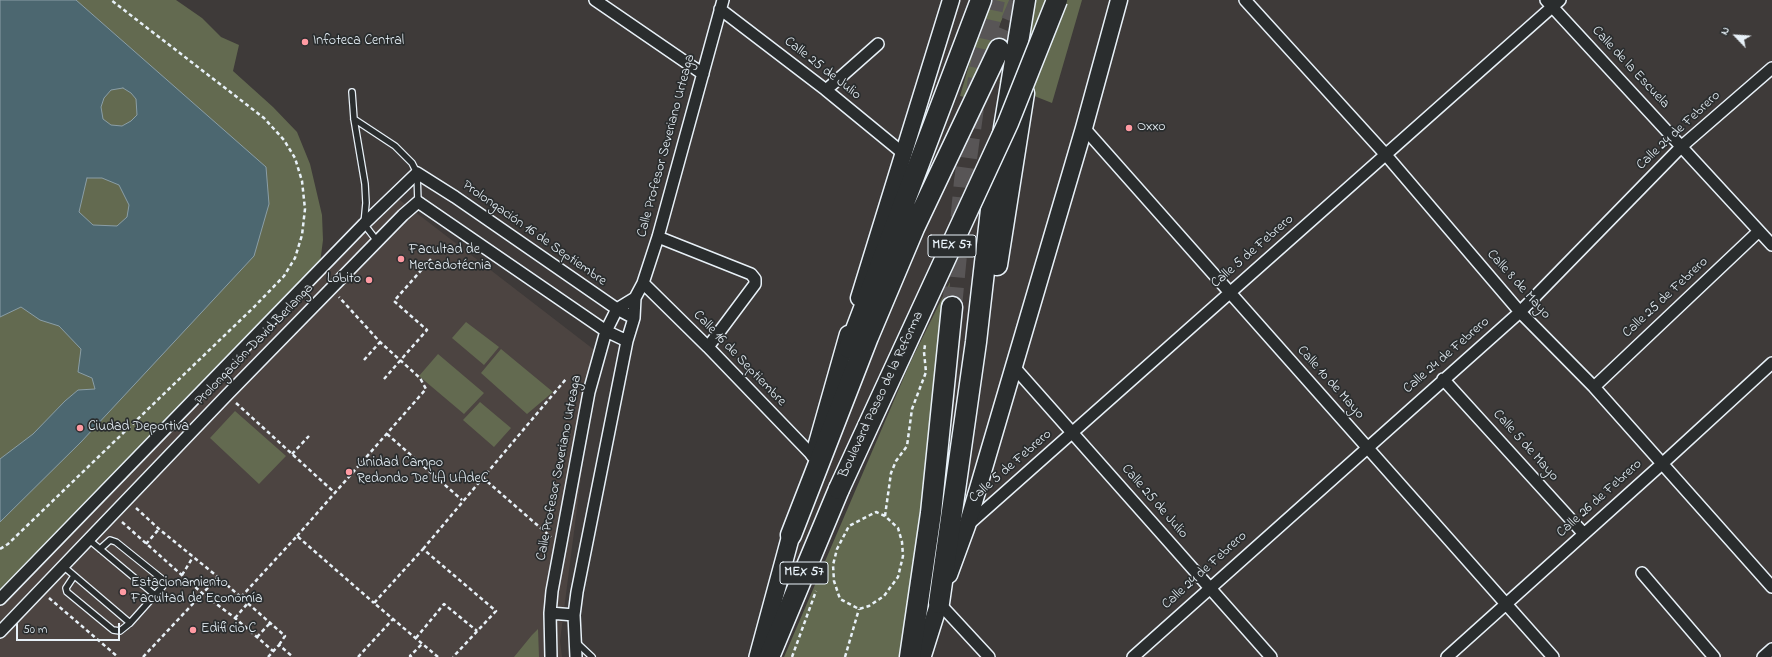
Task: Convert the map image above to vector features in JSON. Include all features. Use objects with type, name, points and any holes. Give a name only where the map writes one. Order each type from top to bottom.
[{"type":"highway","points":[[832,393],[981,0]]},
{"type":"highway","name":"MEX 57","points":[[939,603],[976,342],[992,201],[1025,0]]},
{"type":"highway","points":[[976,342],[990,303],[1000,252],[1038,0]]},
{"type":"highway","name":"Boulevard Paseo de la Reforma","points":[[769,657],[839,489],[1005,131],[1057,0]]},
{"type":"highway","points":[[792,536],[868,337],[914,228],[1000,49]]},
{"type":"highway","points":[[910,657],[931,512],[952,307]]},
{"type":"main road","points":[[758,657],[813,456],[860,293],[951,0]]},
{"type":"main road","points":[[939,603],[967,526],[1084,128],[1119,0]]},
{"type":"main road","name":"MEX 57","points":[[922,657],[939,603]]},
{"type":"street","points":[[595,0],[703,74]]},
{"type":"street","name":"Calle 8 de Mayo","points":[[1245,0],[1386,155],[1520,312],[1594,386],[1772,587]]},
{"type":"street","name":"Calle 5 de Febrero","points":[[967,526],[1386,155],[1553,2]]},
{"type":"street","name":"Calle de la Escuela","points":[[1553,2],[1772,245]]},
{"type":"street","name":"Calle 25 de Julio","points":[[722,4],[904,154]]},
{"type":"street","name":"Calle Profesor Severiano Urteaga","points":[[576,657],[574,615],[577,592],[591,515],[627,341],[634,318],[635,298],[643,283],[658,237],[722,4]]},
{"type":"street","points":[[826,90],[878,44]]},
{"type":"street","name":"Calle 24 de Febrero","points":[[1133,657],[1443,379],[1520,312],[1682,146],[1772,68]]},
{"type":"street","name":"Calle 10 de Mayo","points":[[1084,128],[1552,657]]},
{"type":"street","name":"Prolongación David Berlanga","points":[[0,599],[364,224],[417,173]]},
{"type":"street","name":"Prolongación 16 de Septiembre","points":[[417,173],[455,197],[617,309],[634,318]]},
{"type":"street","points":[[418,202],[606,330],[627,341]]},
{"type":"street","name":"Prolongación David Berlanga","points":[[0,632],[227,395],[377,241],[418,202]]},
{"type":"street","name":"Calle 25 de Febrero","points":[[1594,386],[1759,230]]},
{"type":"street","points":[[658,237],[751,274],[755,279],[755,284],[708,347]]},
{"type":"street","name":"Calle 16 de Septiembre","points":[[643,283],[708,347],[813,456]]},
{"type":"street","points":[[617,309],[635,298]]},
{"type":"street","name":"Calle Profesor Severiano Urteaga","points":[[551,657],[550,613],[552,591],[589,392],[606,330],[617,309]]},
{"type":"street","name":"Calle 26 de Febrero","points":[[1447,657],[1663,464],[1772,362]]},
{"type":"street","name":"Calle 25 de Julio","points":[[1014,367],[1271,657]]},
{"type":"street","name":"Calle 5 de Mayo","points":[[1443,379],[1584,534]]},
{"type":"street","points":[[1642,573],[1714,657]]},
{"type":"street","points":[[939,603],[989,657]]},
{"type":"street","points":[[550,613],[574,615]]},
{"type":"street","points":[[1763,657],[1772,649]]},
{"type":"lane","points":[[352,92],[354,119],[365,184],[366,203],[364,224],[377,241]]},
{"type":"lane","points":[[354,119],[395,146],[412,163],[417,173],[418,202]]},
{"type":"lane","points":[[88,539],[155,595]]},
{"type":"lane","points":[[74,576],[66,588],[66,592],[113,630],[120,631],[130,623],[163,586],[164,581],[162,579],[116,542],[110,540],[100,549]]},
{"type":"lane","points":[[63,566],[130,623]]},
{"type":"lane","points":[[575,641],[592,657]]},
{"type":"path","points":[[0,549],[8,544],[254,307],[284,276],[295,258],[302,235],[305,209],[302,181],[295,158],[284,140],[264,118],[111,0]]},
{"type":"path","points":[[384,379],[427,330],[394,301],[432,258]]},
{"type":"path","points":[[241,597],[297,536],[426,389],[420,378],[380,342],[332,288]]},
{"type":"path","points":[[885,516],[891,473],[896,461],[908,446],[912,409],[926,372],[924,352],[926,340],[920,354]]},
{"type":"path","points":[[364,360],[380,342]]},
{"type":"path","points":[[374,603],[423,549],[462,500],[566,379]]},
{"type":"path","points":[[227,395],[335,492]]},
{"type":"path","points":[[387,434],[462,500]]},
{"type":"path","points":[[292,454],[308,436]]},
{"type":"path","points":[[482,477],[560,546]]},
{"type":"path","points":[[127,499],[159,529],[271,622],[285,636],[268,657]]},
{"type":"path","points":[[876,512],[885,516],[898,528],[902,542],[903,556],[898,577],[884,596],[869,606],[859,609],[840,599],[834,581],[833,565],[837,549],[849,526],[876,512]]},
{"type":"path","points":[[113,513],[202,593],[235,618],[273,651]]},
{"type":"path","points":[[146,544],[159,529]]},
{"type":"path","points":[[297,536],[438,657]]},
{"type":"path","points":[[423,549],[496,611],[453,657]]},
{"type":"path","points":[[182,575],[194,557]]},
{"type":"path","points":[[143,657],[218,577]]},
{"type":"path","points":[[40,590],[118,657]]},
{"type":"path","points":[[792,657],[817,590]]},
{"type":"path","points":[[235,618],[248,603]]},
{"type":"path","points":[[416,638],[444,604],[477,631]]},
{"type":"path","points":[[845,657],[859,609]]},
{"type":"path","points":[[358,657],[393,619]]},
{"type":"path","points":[[257,637],[271,622]]},
{"type":"path","points":[[412,657],[410,656],[423,643]]},
{"type":"path","points":[[279,645],[293,657]]},
{"type":"shaded area","name":"Unidad Campo Redondo De LA UAdeC","points":[[388,191],[597,352],[560,641],[562,657],[0,657],[0,592]]},
{"type":"green space","name":"Ciudad Deportiva","points":[[0,0],[176,0],[202,18],[221,37],[239,45],[233,71],[273,107],[297,132],[310,164],[322,215],[323,240],[320,263],[0,592]]},
{"type":"green space","points":[[988,0],[1010,0],[969,98],[960,96]]},
{"type":"green space","points":[[1030,0],[1082,0],[1052,103],[999,82]]},
{"type":"green space","points":[[950,282],[929,510],[903,657],[784,657],[910,363]]},
{"type":"green space","points":[[466,322],[499,347],[484,365],[452,338]]},
{"type":"green space","points":[[501,349],[553,392],[527,414],[481,373]]},
{"type":"green space","points":[[438,354],[484,393],[464,414],[419,376]]},
{"type":"green space","points":[[480,402],[511,428],[494,447],[463,420]]},
{"type":"green space","points":[[235,411],[286,456],[259,484],[210,438]]},
{"type":"green space","points":[[538,629],[539,657],[514,657],[532,635]]},
{"type":"water","points":[[0,0],[76,0],[266,167],[269,204],[254,256],[81,442],[0,522],[0,459],[33,434],[65,401],[78,390],[95,389],[92,378],[78,372],[81,349],[59,326],[40,320],[21,307],[0,317]],"holes":[[[123,88],[131,93],[136,99],[137,115],[131,121],[122,126],[111,125],[103,119],[101,107],[104,98],[111,90]],[[87,178],[102,178],[119,185],[129,205],[127,217],[117,226],[93,225],[79,212]]]},
{"type":"tunnel","points":[[952,307],[964,181],[979,71],[995,0]]},
{"type":"tunnel","points":[[999,49],[1020,0]]},
{"type":"place","name":"Infoteca Central","points":[[305,42]]},
{"type":"place","name":"Oxxo","points":[[1129,128]]},
{"type":"place","name":"Facultad de Mercadotécnia","points":[[401,259]]},
{"type":"place","name":"Lobito","points":[[369,280]]},
{"type":"place","name":"Ciudad Deportiva","points":[[80,428]]},
{"type":"place","name":"Unidad Campo Redondo De LA UAdeC","points":[[349,472]]},
{"type":"place","name":"Estacionamiento Facultad de Economía","points":[[123,592]]},
{"type":"place","name":"Edificio C","points":[[193,630]]}]
